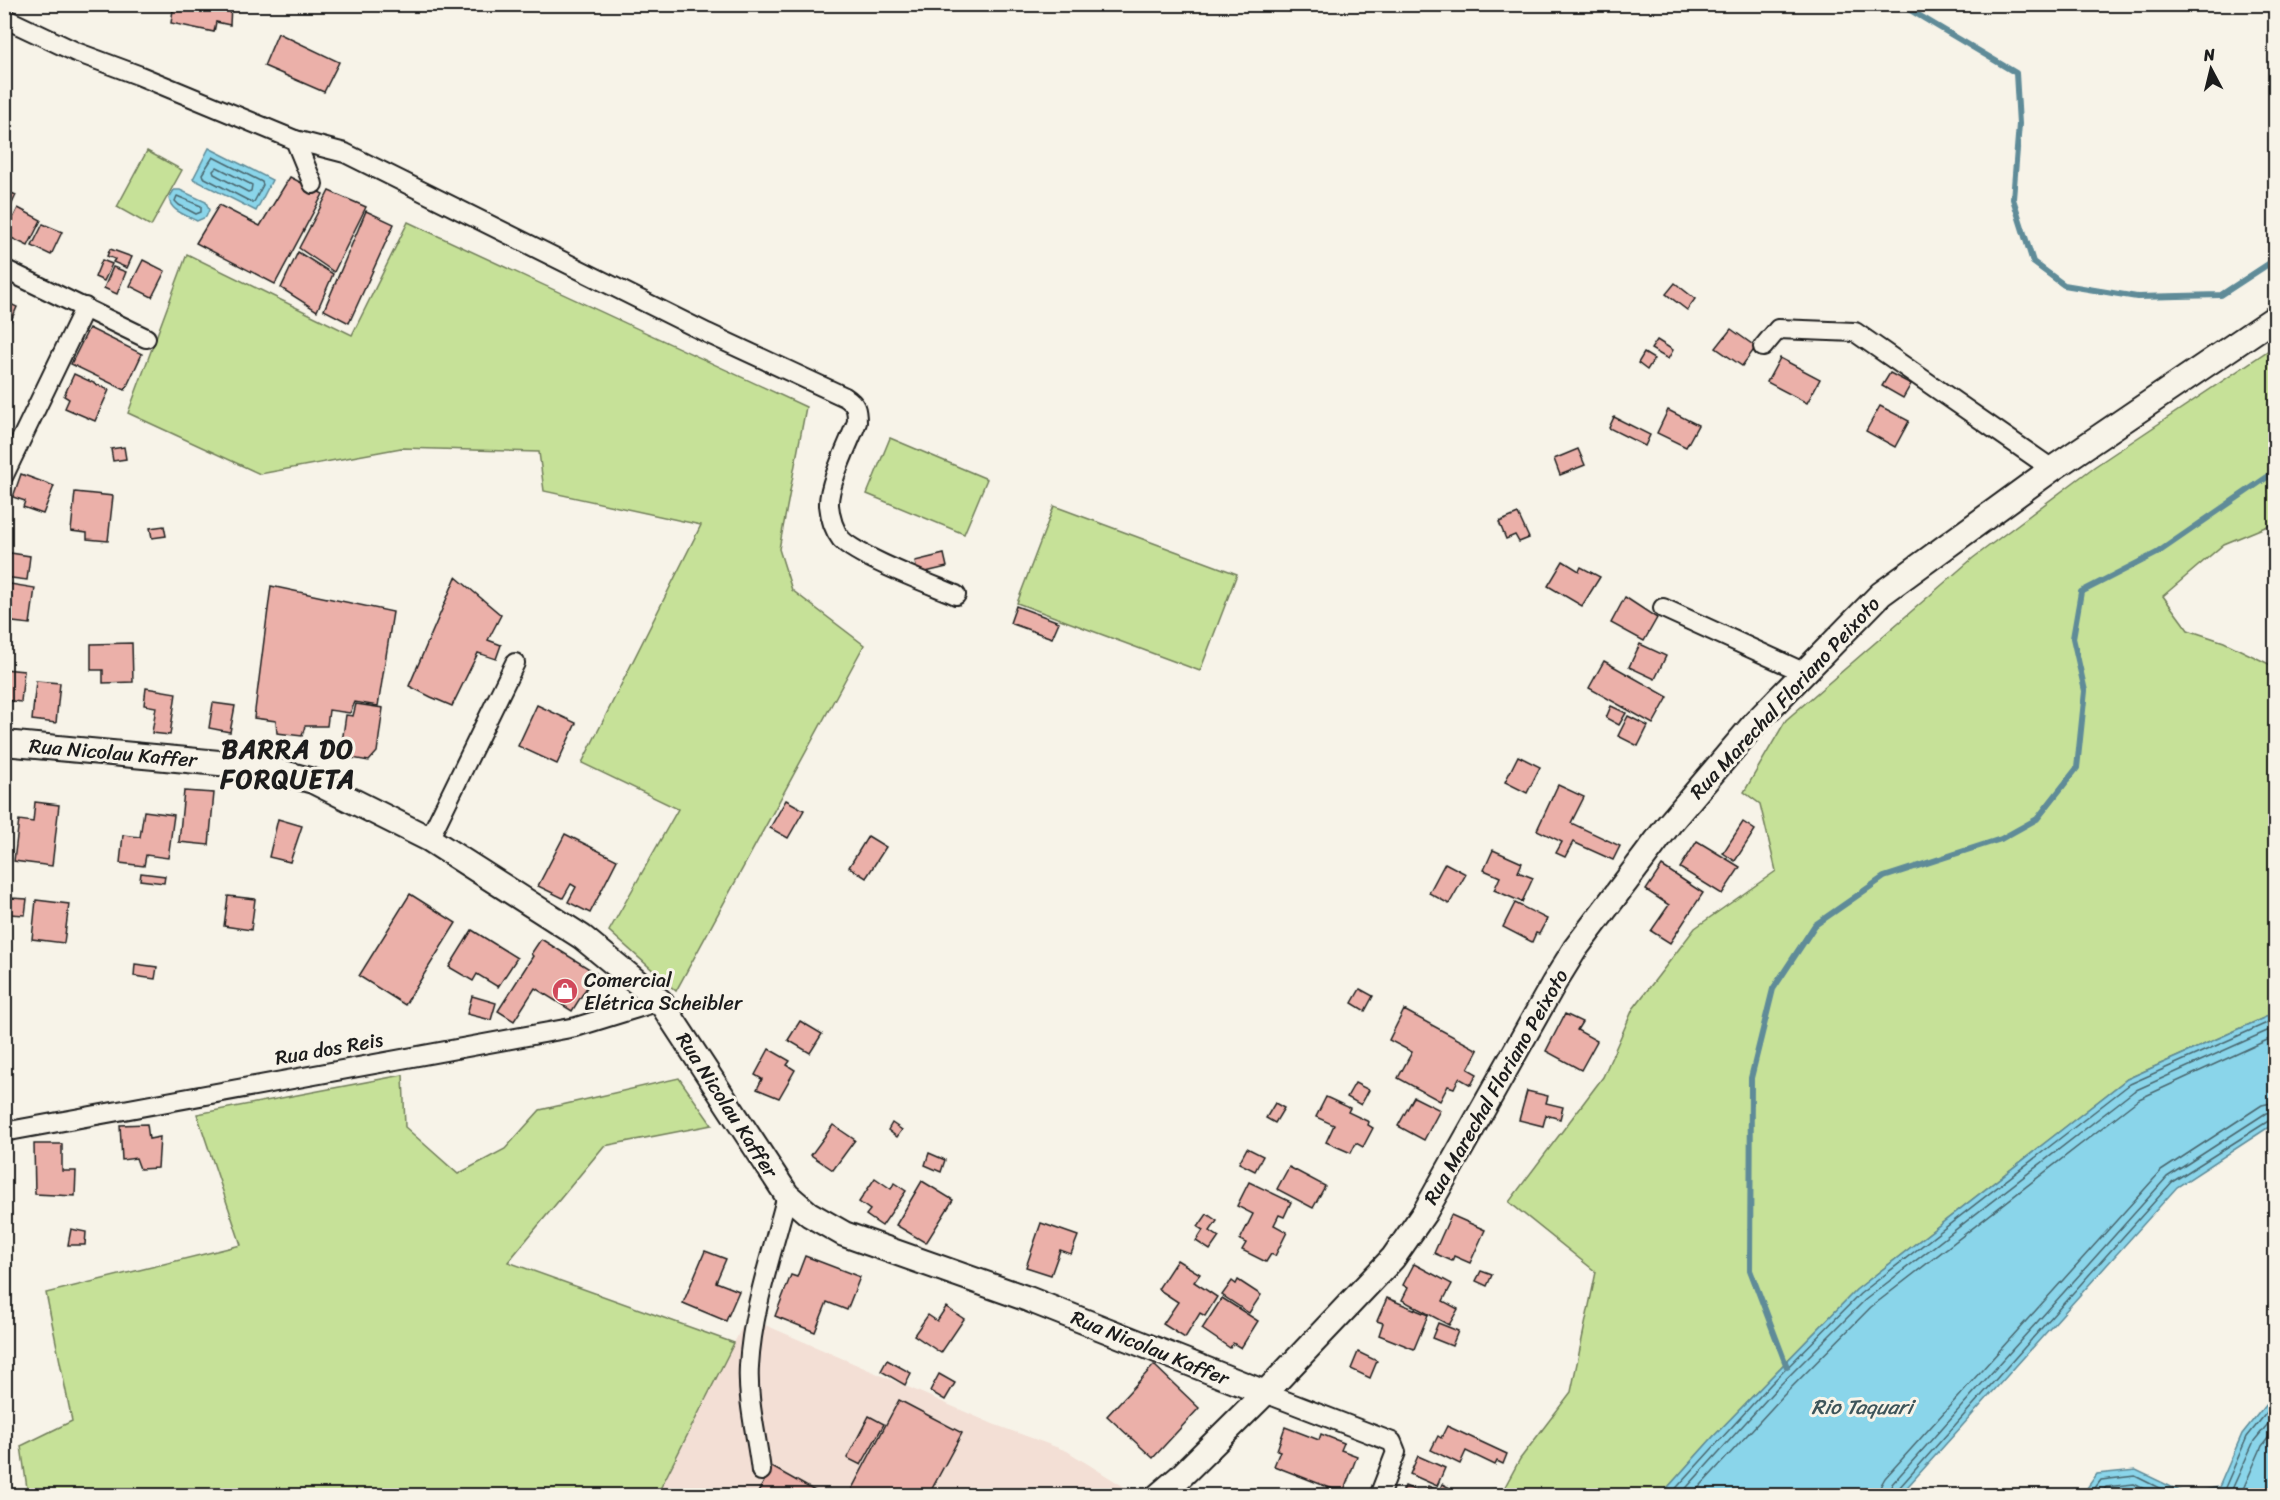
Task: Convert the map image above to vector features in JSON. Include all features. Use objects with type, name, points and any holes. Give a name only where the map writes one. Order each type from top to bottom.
[{"type":"main road","name":"Rua Marechal Floriano Peixoto","points":[[1158,1496],[1265,1393],[1393,1258],[1425,1212],[1575,949],[1670,823],[1754,724],[1803,672],[1881,594],[2052,469],[2276,317]]},
{"type":"main road","name":"Rua Nicolau Kaffer","points":[[4,743],[262,767],[313,781],[429,839],[582,937],[660,1001],[787,1195],[810,1214],[844,1234],[1028,1299],[1265,1393]]},
{"type":"street","points":[[4,18],[76,52],[295,140],[345,153],[707,333],[845,397],[854,403],[857,422],[832,487],[829,503],[832,523],[841,539],[860,552],[956,596]]},
{"type":"street","points":[[295,140],[313,184]]},
{"type":"street","points":[[4,269],[146,338]]},
{"type":"street","points":[[4,475],[85,307]]},
{"type":"street","points":[[1763,347],[1778,330],[1855,332],[2052,469]]},
{"type":"street","points":[[1663,608],[1803,672]]},
{"type":"street","points":[[429,839],[515,663]]},
{"type":"street","name":"Rua dos Reis","points":[[4,1132],[576,1027],[660,1001]]},
{"type":"street","points":[[760,1471],[751,1405],[749,1365],[759,1303],[787,1195]]},
{"type":"street","name":"Rua Nicolau Kaffer","points":[[1265,1393],[1392,1442],[1396,1452],[1379,1496]]},
{"type":"shaded area","points":[[747,1317],[993,1424],[1067,1451],[1126,1488],[1118,1496],[657,1496]]},
{"type":"green space","points":[[147,151],[182,170],[151,226],[117,207]]},
{"type":"green space","points":[[408,222],[806,407],[779,549],[792,590],[864,645],[676,991],[609,931],[678,809],[582,763],[701,525],[544,491],[539,452],[401,448],[260,474],[128,413],[187,254],[352,335]]},
{"type":"green space","points":[[2275,346],[2275,523],[2224,544],[2163,596],[2188,630],[2224,642],[2275,667],[2275,1013],[2127,1079],[1856,1290],[1713,1437],[1661,1495],[1500,1496],[1520,1459],[1571,1392],[1596,1272],[1509,1202],[1603,1077],[1633,1009],[1695,928],[1776,871],[1760,804],[1744,792],[1786,720],[1973,558],[2094,467]]},
{"type":"green space","points":[[890,438],[987,479],[964,534],[867,494]]},
{"type":"green space","points":[[1054,506],[1237,574],[1200,671],[1017,603]]},
{"type":"green space","points":[[403,1075],[405,1127],[458,1174],[505,1149],[540,1110],[679,1078],[712,1125],[604,1146],[508,1262],[734,1343],[657,1495],[28,1495],[21,1446],[72,1421],[46,1293],[241,1245],[197,1114]]},
{"type":"water","points":[[209,148],[272,180],[256,211],[193,179]]},
{"type":"water","points":[[174,190],[180,190],[206,202],[209,210],[206,217],[197,221],[175,209],[169,198]]},
{"type":"water","name":"Rio Taquari","points":[[2275,1013],[2275,1123],[2177,1187],[1900,1495],[1661,1495],[1713,1437],[1856,1290],[2127,1079]]},
{"type":"water","points":[[2275,1393],[2275,1495],[2082,1495],[2097,1474],[2136,1470],[2186,1494],[2219,1487],[2242,1434]]},
{"type":"building","points":[[174,4],[196,4],[214,8],[214,4],[231,4],[230,25],[216,22],[214,32],[171,23]]},
{"type":"building","points":[[278,33],[339,62],[324,92],[264,66]]},
{"type":"building","points":[[290,177],[323,194],[275,284],[196,243],[219,205],[260,226]]},
{"type":"building","points":[[4,190],[16,195],[4,221]]},
{"type":"building","points":[[329,191],[366,207],[334,272],[299,248]]},
{"type":"building","points":[[18,208],[41,220],[28,246],[5,235]]},
{"type":"building","points":[[366,211],[394,224],[349,323],[324,310]]},
{"type":"building","points":[[43,224],[62,232],[51,255],[32,246]]},
{"type":"building","points":[[110,249],[132,257],[127,268],[113,262],[115,259],[107,256]]},
{"type":"building","points":[[298,252],[333,274],[317,311],[281,288]]},
{"type":"building","points":[[102,260],[112,264],[104,281],[95,277]]},
{"type":"building","points":[[143,260],[165,271],[152,297],[130,286]]},
{"type":"building","points":[[113,267],[126,272],[117,294],[104,288]]},
{"type":"building","points":[[1675,283],[1695,299],[1687,310],[1666,294]]},
{"type":"building","points":[[4,301],[17,307],[4,336]]},
{"type":"building","points":[[89,328],[142,354],[125,390],[71,364]]},
{"type":"building","points":[[1731,329],[1756,347],[1742,366],[1716,348]]},
{"type":"building","points":[[1657,340],[1673,350],[1668,359],[1651,349]]},
{"type":"building","points":[[1644,353],[1654,359],[1647,370],[1638,363]]},
{"type":"building","points":[[1780,358],[1820,379],[1807,403],[1767,382]]},
{"type":"building","points":[[1890,373],[1911,384],[1903,398],[1882,386]]},
{"type":"building","points":[[74,374],[109,390],[95,421],[65,408],[69,399],[64,396]]},
{"type":"building","points":[[1880,406],[1909,421],[1895,447],[1866,431]]},
{"type":"building","points":[[1668,410],[1698,425],[1686,447],[1657,433]]},
{"type":"building","points":[[1614,417],[1650,435],[1645,446],[1609,428]]},
{"type":"building","points":[[124,447],[126,459],[113,461],[111,449]]},
{"type":"building","points":[[1578,449],[1585,465],[1560,475],[1554,459]]},
{"type":"building","points":[[21,474],[54,486],[43,514],[23,507],[25,501],[13,497]]},
{"type":"building","points":[[75,492],[113,496],[108,541],[87,539],[87,533],[71,531]]},
{"type":"building","points":[[1518,514],[1529,538],[1519,542],[1515,535],[1506,539],[1499,522]]},
{"type":"building","points":[[164,526],[166,536],[152,538],[150,528]]},
{"type":"building","points":[[4,552],[30,556],[27,580],[4,577]]},
{"type":"building","points":[[944,554],[947,567],[917,574],[915,561]]},
{"type":"building","points":[[1563,561],[1579,571],[1581,567],[1600,577],[1582,606],[1548,586]]},
{"type":"building","points":[[456,577],[501,615],[488,640],[501,645],[496,659],[478,653],[452,706],[409,686]]},
{"type":"building","points":[[4,583],[35,588],[30,624],[4,621]]},
{"type":"building","points":[[271,586],[393,612],[378,706],[355,702],[350,713],[329,710],[327,726],[305,726],[302,736],[277,733],[276,721],[254,718]]},
{"type":"building","points":[[1625,597],[1657,618],[1644,641],[1611,623]]},
{"type":"building","points":[[1016,606],[1059,622],[1052,638],[1010,623]]},
{"type":"building","points":[[132,643],[133,682],[103,683],[103,670],[91,670],[91,644]]},
{"type":"building","points":[[1640,644],[1666,656],[1655,679],[1629,667]]},
{"type":"building","points":[[1604,661],[1668,697],[1653,724],[1589,688]]},
{"type":"building","points":[[4,669],[24,671],[21,702],[4,700]]},
{"type":"building","points":[[36,681],[60,683],[56,723],[32,720]]},
{"type":"building","points":[[146,688],[176,693],[170,735],[152,733],[156,707],[144,705]]},
{"type":"building","points":[[213,703],[235,706],[230,732],[209,728]]},
{"type":"building","points":[[356,704],[383,708],[377,752],[369,761],[340,756],[346,715],[353,716]]},
{"type":"building","points":[[537,705],[576,723],[557,764],[518,746]]},
{"type":"building","points":[[1611,706],[1626,713],[1619,725],[1606,718]]},
{"type":"building","points":[[1628,716],[1648,726],[1638,746],[1618,736]]},
{"type":"building","points":[[1518,756],[1540,767],[1527,793],[1505,782]]},
{"type":"building","points":[[1558,785],[1584,797],[1571,823],[1620,846],[1613,860],[1573,842],[1565,857],[1556,853],[1562,842],[1537,830]]},
{"type":"building","points":[[184,791],[214,793],[209,845],[179,842]]},
{"type":"building","points":[[786,800],[804,810],[788,838],[770,828]]},
{"type":"building","points":[[35,802],[59,805],[52,866],[14,861],[19,820],[33,822]]},
{"type":"building","points":[[144,811],[174,815],[168,858],[146,855],[144,866],[120,863],[123,835],[140,837]]},
{"type":"building","points":[[278,819],[302,826],[290,862],[269,857]]},
{"type":"building","points":[[1743,822],[1755,830],[1735,861],[1723,853]]},
{"type":"building","points":[[565,834],[617,860],[590,913],[568,902],[576,887],[571,884],[563,898],[538,886]]},
{"type":"building","points":[[868,836],[886,847],[866,878],[849,867]]},
{"type":"building","points":[[1697,841],[1740,867],[1722,894],[1680,868]]},
{"type":"building","points":[[1493,850],[1522,863],[1518,872],[1533,878],[1522,902],[1494,890],[1500,877],[1484,870]]},
{"type":"building","points":[[1445,863],[1466,874],[1449,904],[1429,893]]},
{"type":"building","points":[[1662,866],[1703,893],[1670,943],[1651,931],[1669,905],[1646,890]]},
{"type":"building","points":[[141,873],[165,876],[164,883],[140,880]]},
{"type":"building","points":[[410,894],[456,923],[405,1005],[359,976]]},
{"type":"building","points":[[228,896],[255,899],[251,930],[224,926]]},
{"type":"building","points":[[10,898],[27,899],[25,915],[9,914]]},
{"type":"building","points":[[36,900],[69,904],[64,943],[32,939]]},
{"type":"building","points":[[1515,903],[1547,919],[1532,942],[1503,927]]},
{"type":"building","points":[[472,930],[517,958],[498,987],[477,974],[473,981],[449,967]]},
{"type":"building","points":[[541,939],[596,973],[572,1011],[535,988],[514,1021],[498,1011],[533,956],[531,954]]},
{"type":"building","points":[[135,964],[157,967],[155,979],[134,976]]},
{"type":"building","points":[[1360,989],[1373,996],[1365,1011],[1352,1003]]},
{"type":"building","points":[[472,996],[496,1003],[491,1020],[467,1014]]},
{"type":"building","points":[[1404,1010],[1478,1050],[1468,1069],[1477,1074],[1471,1085],[1459,1078],[1454,1088],[1448,1086],[1440,1101],[1398,1078],[1412,1052],[1389,1040]]},
{"type":"building","points":[[1565,1014],[1582,1022],[1577,1030],[1597,1041],[1581,1070],[1546,1051]]},
{"type":"building","points":[[800,1021],[822,1034],[810,1053],[788,1040]]},
{"type":"building","points":[[769,1049],[790,1061],[787,1065],[795,1070],[779,1098],[757,1089],[762,1079],[755,1075]]},
{"type":"building","points":[[1355,1083],[1369,1090],[1361,1105],[1347,1097]]},
{"type":"building","points":[[1527,1091],[1548,1096],[1546,1103],[1563,1107],[1560,1119],[1546,1115],[1543,1126],[1519,1120]]},
{"type":"building","points":[[1326,1097],[1350,1108],[1348,1112],[1369,1122],[1368,1125],[1373,1128],[1363,1147],[1356,1143],[1351,1153],[1326,1142],[1334,1125],[1316,1117]]},
{"type":"building","points":[[1414,1097],[1440,1110],[1424,1140],[1398,1126]]},
{"type":"building","points":[[1275,1103],[1284,1108],[1275,1123],[1266,1118]]},
{"type":"building","points":[[892,1123],[902,1130],[897,1137],[888,1130]]},
{"type":"building","points":[[147,1124],[149,1139],[160,1137],[158,1168],[140,1169],[136,1158],[122,1160],[120,1125]]},
{"type":"building","points":[[833,1125],[855,1140],[833,1170],[811,1155]]},
{"type":"building","points":[[34,1144],[62,1144],[62,1171],[76,1171],[75,1196],[35,1194]]},
{"type":"building","points":[[1247,1148],[1263,1156],[1255,1171],[1239,1163]]},
{"type":"building","points":[[929,1153],[945,1160],[941,1172],[925,1165]]},
{"type":"building","points":[[1289,1167],[1325,1186],[1313,1208],[1277,1189]]},
{"type":"building","points":[[875,1178],[891,1189],[894,1183],[906,1191],[882,1226],[866,1215],[870,1210],[859,1202]]},
{"type":"building","points":[[922,1181],[953,1200],[926,1243],[896,1225]]},
{"type":"building","points":[[1249,1182],[1291,1202],[1284,1217],[1279,1215],[1274,1225],[1287,1232],[1275,1256],[1271,1254],[1266,1262],[1242,1250],[1246,1243],[1240,1240],[1253,1214],[1237,1206]]},
{"type":"building","points":[[1207,1214],[1217,1221],[1210,1231],[1219,1237],[1210,1250],[1196,1241],[1203,1230],[1198,1227]]},
{"type":"building","points":[[1451,1215],[1485,1230],[1470,1263],[1454,1256],[1452,1261],[1434,1253]]},
{"type":"building","points":[[1041,1223],[1078,1236],[1071,1254],[1060,1250],[1051,1275],[1026,1267]]},
{"type":"building","points":[[71,1229],[86,1232],[85,1245],[68,1245]]},
{"type":"building","points":[[705,1251],[726,1259],[716,1282],[739,1291],[726,1321],[683,1303]]},
{"type":"building","points":[[805,1256],[860,1277],[847,1310],[827,1302],[815,1332],[775,1316],[791,1275],[797,1277]]},
{"type":"building","points":[[1177,1260],[1200,1274],[1194,1282],[1217,1297],[1205,1316],[1200,1313],[1185,1338],[1163,1324],[1178,1302],[1158,1289]]},
{"type":"building","points":[[1414,1264],[1452,1284],[1443,1301],[1458,1309],[1449,1325],[1402,1300],[1408,1288],[1403,1285]]},
{"type":"building","points":[[1481,1271],[1492,1275],[1487,1286],[1476,1281]]},
{"type":"building","points":[[1238,1280],[1261,1295],[1249,1313],[1222,1295],[1232,1281],[1236,1284]]},
{"type":"building","points":[[1222,1298],[1258,1321],[1241,1348],[1233,1343],[1230,1348],[1202,1329]]},
{"type":"building","points":[[1387,1298],[1428,1315],[1414,1349],[1379,1335],[1383,1323],[1377,1321]]},
{"type":"building","points":[[946,1307],[964,1319],[941,1353],[914,1335],[928,1315],[937,1321]]},
{"type":"building","points":[[1438,1323],[1458,1331],[1452,1346],[1432,1338]]},
{"type":"building","points":[[1358,1352],[1377,1361],[1370,1378],[1351,1369]]},
{"type":"building","points":[[887,1360],[911,1373],[905,1385],[881,1371]]},
{"type":"building","points":[[1154,1365],[1199,1408],[1153,1458],[1107,1416]]},
{"type":"building","points":[[939,1374],[955,1383],[945,1400],[930,1391]]},
{"type":"building","points":[[899,1400],[962,1433],[928,1496],[848,1496]]},
{"type":"building","points":[[869,1416],[884,1424],[861,1465],[847,1458]]},
{"type":"building","points":[[1447,1426],[1507,1454],[1503,1464],[1497,1461],[1495,1465],[1466,1451],[1460,1464],[1431,1450],[1438,1436],[1441,1438]]},
{"type":"building","points":[[1285,1427],[1319,1440],[1321,1434],[1344,1443],[1341,1450],[1357,1456],[1343,1493],[1274,1466]]},
{"type":"building","points":[[1418,1456],[1445,1468],[1437,1486],[1410,1474]]},
{"type":"building","points":[[772,1467],[824,1496],[756,1496]]},
{"type":"building","points":[[1442,1484],[1466,1496],[1429,1496],[1424,1493],[1428,1486],[1439,1491]]},
{"type":"building","points":[[1405,1486],[1424,1494],[1424,1496],[1401,1496]]},
{"type":"waterway","points":[[1900,4],[2016,73],[2019,124],[2013,199],[2033,262],[2064,285],[2137,297],[2221,295],[2276,259]]},
{"type":"waterway","points":[[1787,1367],[1750,1270],[1751,1078],[1773,989],[1815,925],[1884,877],[2001,839],[2037,819],[2077,768],[2085,691],[2073,638],[2081,592],[2157,553],[2276,471]]},
{"type":"place","name":"Comercial Elétrica Scheibler","points":[[565,991]]},
{"type":"district","name":"BARRA DO FORQUETA","points":[[288,764]]}]
